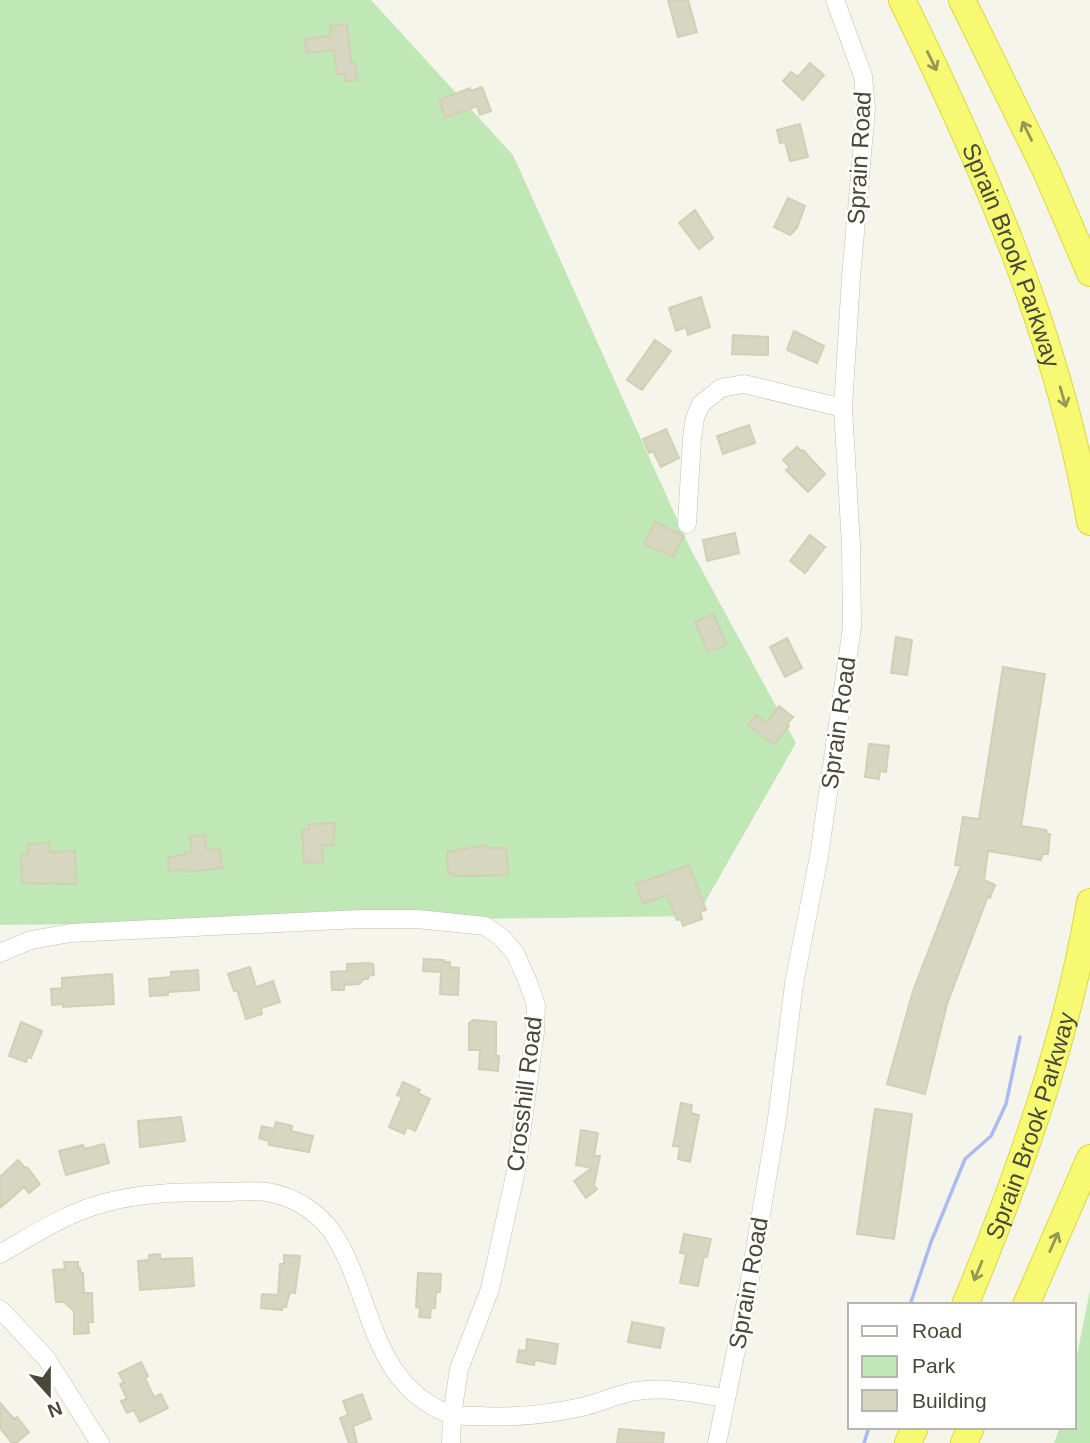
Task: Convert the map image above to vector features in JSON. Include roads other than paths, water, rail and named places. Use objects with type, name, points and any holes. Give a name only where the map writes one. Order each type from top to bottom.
[{"type":"highway","name":"Sprain Brook Parkway","points":[[902,0],[967,136],[1021,270],[1066,408],[1090,522]]},
{"type":"highway","points":[[962,0],[1052,183],[1090,273]]},
{"type":"highway","name":"Sprain Brook Parkway","points":[[966,1303],[1009,1192],[1051,1067],[1076,975],[1090,902]]},
{"type":"highway","points":[[1027,1303],[1090,1158]]},
{"type":"street","name":"Sprain Road","points":[[717,1443],[747,1297],[770,1160],[794,984],[819,856],[852,627],[851,545],[843,408],[866,109],[863,76],[835,0]]},
{"type":"street","points":[[687,524],[695,418],[702,404],[721,388],[744,384],[843,408]]},
{"type":"street","name":"Crosshill Road","points":[[0,953],[31,940],[71,933],[360,919],[417,919],[485,926],[501,937],[515,953],[528,982],[536,1005],[535,1032],[516,1171],[490,1289],[459,1370],[451,1443]]},
{"type":"street","points":[[0,1254],[59,1219],[104,1203],[149,1195],[267,1192],[296,1201],[321,1218],[336,1238],[365,1302],[382,1352],[397,1376],[424,1400],[452,1415],[497,1417],[542,1414],[587,1405],[634,1391],[675,1391],[726,1398]]},
{"type":"street","points":[[0,1309],[46,1358],[100,1443]]},
{"type":"waterway","points":[[911,1303],[931,1242],[965,1159],[991,1136],[1006,1104],[1020,1037]]},
{"type":"waterway","points":[[864,1443],[868,1429]]}]
